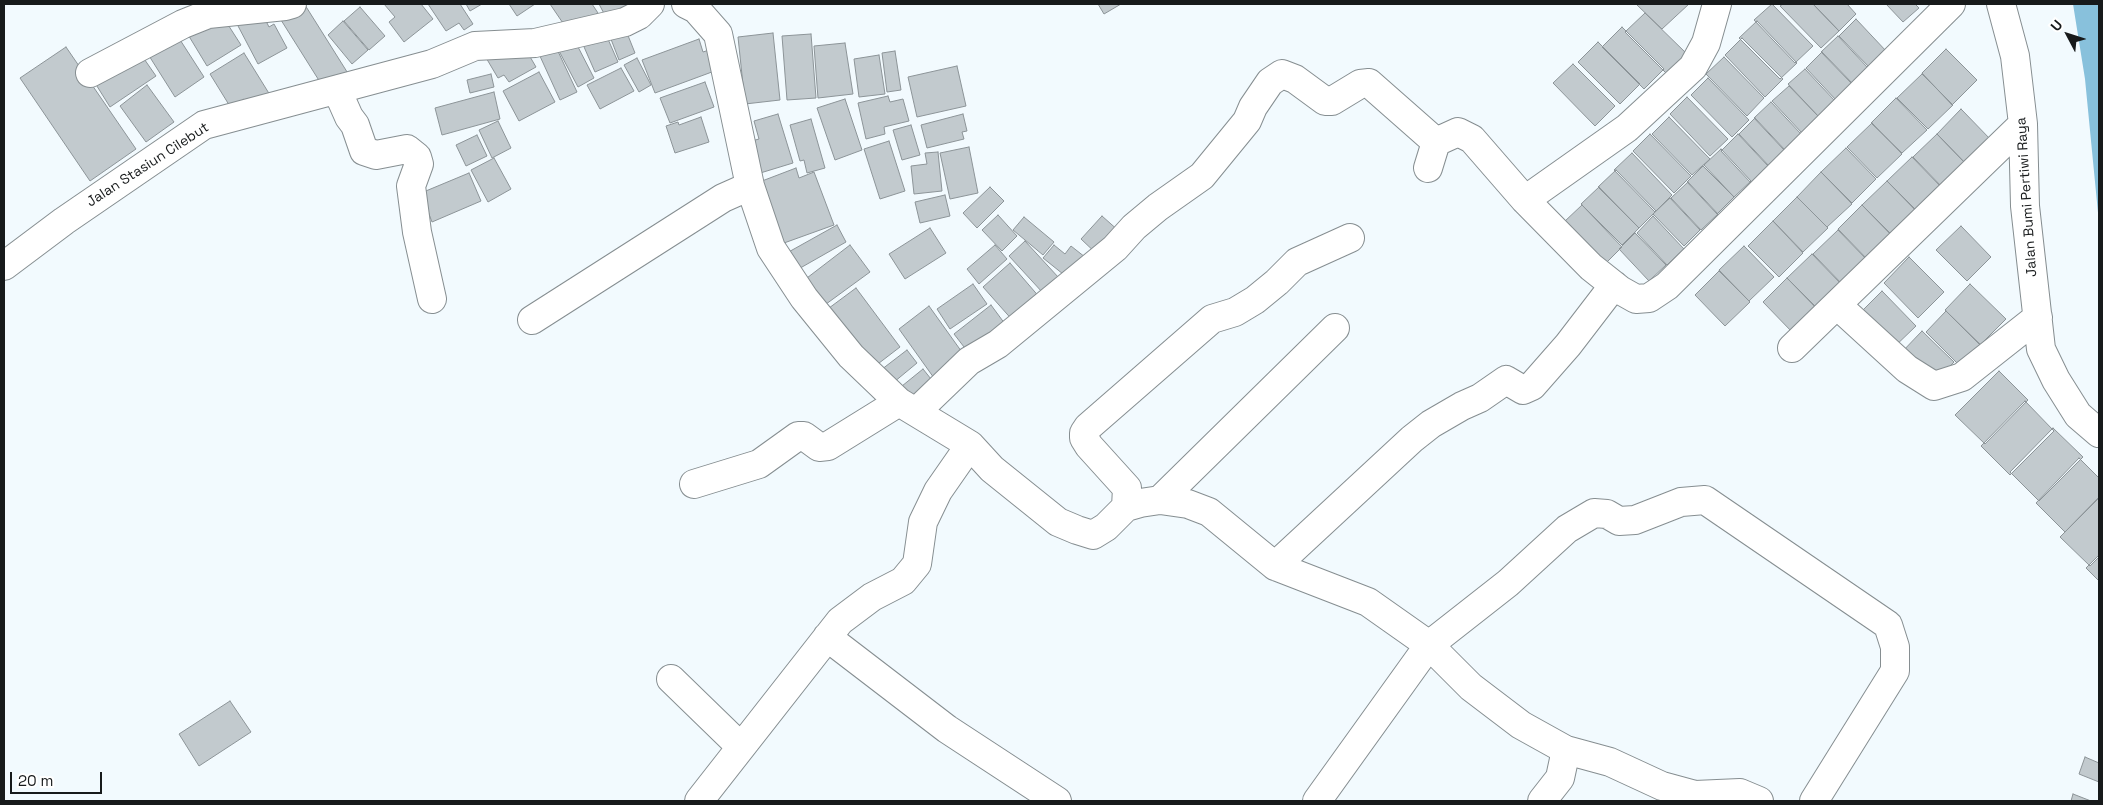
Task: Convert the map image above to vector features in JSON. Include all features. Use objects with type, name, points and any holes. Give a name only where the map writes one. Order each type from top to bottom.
[{"type":"street","name":"Jalan Stasiun Cilebut","points":[[4,266],[64,221],[204,125],[432,64],[475,46],[535,43],[625,22],[639,15],[650,4]]},
{"type":"street","points":[[686,4],[696,9],[718,34],[750,186],[771,248],[785,272],[852,356],[908,406],[970,445],[992,469],[1058,522],[1093,535],[1106,527],[1126,507],[1160,500],[1188,504],[1208,512],[1275,566],[1368,602],[1430,646],[1471,687],[1521,726],[1566,750],[1610,762],[1662,786],[1695,795],[1740,792],[1759,801]]},
{"type":"street","points":[[1525,200],[1627,128],[1693,67],[1706,43],[1717,4]]},
{"type":"street","points":[[1428,168],[1436,142],[1458,132],[1472,139],[1525,200],[1592,266],[1614,285],[1636,299],[1649,298],[1667,286],[1951,4]]},
{"type":"street","name":"Jalan Bumi Pertiwi Raya","points":[[2001,4],[2015,56],[2023,124],[2025,206],[2041,350],[2056,380],[2078,415],[2099,433]]},
{"type":"street","points":[[90,73],[183,24],[208,14],[289,5]]},
{"type":"street","points":[[694,484],[759,464],[798,436],[804,436],[819,447],[828,446],[908,406],[969,361],[998,344],[1115,248],[1134,227],[1158,207],[1202,176],[1247,121],[1253,107],[1270,82],[1282,74],[1295,79],[1325,101],[1332,101],[1360,84],[1369,83],[1436,142]]},
{"type":"street","points":[[337,90],[349,117],[356,125],[364,151],[376,155],[407,149],[417,157],[419,164],[411,186],[417,232],[432,299]]},
{"type":"street","points":[[1792,348],[2023,124]]},
{"type":"street","points":[[532,320],[723,198],[750,186]]},
{"type":"street","points":[[1126,507],[1127,488],[1089,446],[1084,438],[1088,427],[1212,319],[1235,312],[1254,300],[1277,282],[1297,262],[1350,238]]},
{"type":"street","points":[[1275,566],[1412,439],[1431,424],[1480,398],[1506,380],[1523,390],[1532,386],[1568,345],[1614,285]]},
{"type":"street","points":[[1837,305],[1907,369],[1934,386],[1962,377],[2038,317]]},
{"type":"street","points":[[1160,500],[1335,328]]},
{"type":"street","points":[[699,801],[840,621],[872,597],[903,581],[917,564],[923,522],[938,491],[970,445]]},
{"type":"street","points":[[1316,801],[1430,646],[1508,583],[1567,529],[1594,513],[1607,514],[1619,521],[1635,520],[1681,502],[1705,500],[1888,625],[1895,647],[1894,671],[1814,801]]},
{"type":"street","points":[[827,637],[947,729],[1056,801]]},
{"type":"street","points":[[671,679],[741,747]]},
{"type":"street","points":[[1542,801],[1560,778],[1566,750]]},
{"type":"water","points":[[2073,4],[2099,4],[2099,223],[2085,79]]},
{"type":"building","points":[[384,4],[421,4],[433,19],[404,42],[389,22],[395,17]]},
{"type":"building","points":[[428,4],[460,4],[473,24],[464,30],[459,23],[446,31]]},
{"type":"building","points":[[466,4],[482,4],[470,11]]},
{"type":"building","points":[[509,4],[535,4],[517,16]]},
{"type":"building","points":[[550,4],[592,4],[598,13],[569,32]]},
{"type":"building","points":[[599,4],[635,4],[609,23]]},
{"type":"building","points":[[1098,4],[1121,4],[1104,14]]},
{"type":"building","points":[[1636,4],[1689,4],[1662,29]]},
{"type":"building","points":[[1772,4],[1813,46],[1795,63],[1754,20]]},
{"type":"building","points":[[1783,4],[1813,4],[1839,31],[1821,48],[1780,6]]},
{"type":"building","points":[[1813,4],[1847,4],[1856,14],[1839,31]]},
{"type":"building","points":[[1886,4],[1915,4],[1919,8],[1903,22]]},
{"type":"building","points":[[305,5],[349,75],[325,90],[281,20]]},
{"type":"building","points":[[360,7],[385,36],[369,50],[344,21]]},
{"type":"building","points":[[261,11],[269,27],[274,24],[287,48],[258,64],[237,24]]},
{"type":"building","points":[[1645,13],[1687,54],[1667,74],[1625,32]]},
{"type":"building","points":[[1856,19],[1887,52],[1870,68],[1839,36]]},
{"type":"building","points":[[225,20],[241,45],[207,66],[187,33]]},
{"type":"building","points":[[343,21],[368,50],[352,64],[328,35]]},
{"type":"building","points":[[1757,21],[1797,63],[1780,79],[1739,38]]},
{"type":"building","points":[[1622,27],[1664,69],[1644,89],[1602,47]]},
{"type":"building","points":[[625,28],[635,53],[619,60],[609,34]]},
{"type":"building","points":[[604,30],[618,62],[595,72],[581,40]]},
{"type":"building","points":[[175,32],[204,77],[175,97],[146,51]]},
{"type":"building","points":[[773,33],[780,100],[745,104],[738,37]]},
{"type":"building","points":[[811,34],[816,98],[787,100],[782,36]]},
{"type":"building","points":[[1838,36],[1868,68],[1852,84],[1821,52]]},
{"type":"building","points":[[1742,38],[1783,79],[1765,97],[1725,55]]},
{"type":"building","points":[[699,39],[703,52],[712,49],[720,69],[655,93],[642,60]]},
{"type":"building","points":[[1598,42],[1640,84],[1620,104],[1578,62]]},
{"type":"building","points":[[576,43],[594,78],[578,87],[559,51]]},
{"type":"building","points":[[845,43],[853,94],[818,98],[814,46]]},
{"type":"building","points":[[66,47],[136,149],[90,181],[20,78]]},
{"type":"building","points":[[556,47],[577,92],[560,100],[539,54]]},
{"type":"building","points":[[1946,49],[1977,80],[1952,105],[1922,73]]},
{"type":"building","points":[[895,51],[901,90],[887,92],[882,53]]},
{"type":"building","points":[[1822,52],[1853,84],[1836,100],[1806,68]]},
{"type":"building","points":[[140,53],[156,76],[110,107],[95,83]]},
{"type":"building","points":[[244,53],[270,95],[249,108],[244,99],[231,108],[210,74]]},
{"type":"building","points":[[529,55],[536,67],[509,82],[504,75],[498,78],[485,56]]},
{"type":"building","points":[[879,55],[885,94],[859,97],[854,59]]},
{"type":"building","points":[[1724,57],[1764,98],[1747,116],[1706,74]]},
{"type":"building","points":[[637,58],[651,85],[639,92],[624,65]]},
{"type":"building","points":[[1573,64],[1615,106],[1595,126],[1553,83]]},
{"type":"building","points":[[957,66],[966,106],[917,117],[908,77]]},
{"type":"building","points":[[621,68],[634,91],[600,109],[587,85]]},
{"type":"building","points":[[1805,69],[1835,101],[1818,116],[1788,84]]},
{"type":"building","points":[[539,72],[555,102],[519,121],[503,91]]},
{"type":"building","points":[[491,74],[494,87],[470,93],[467,80]]},
{"type":"building","points":[[1922,74],[1953,105],[1928,129],[1897,98]]},
{"type":"building","points":[[1708,78],[1749,120],[1732,137],[1691,95]]},
{"type":"building","points":[[705,82],[714,107],[670,123],[660,98]]},
{"type":"building","points":[[147,85],[174,122],[146,142],[120,106]]},
{"type":"building","points":[[1789,86],[1819,117],[1802,133],[1772,101]]},
{"type":"building","points":[[494,92],[500,119],[442,135],[435,108]]},
{"type":"building","points":[[888,96],[890,102],[903,99],[909,121],[884,127],[885,134],[866,139],[858,103]]},
{"type":"building","points":[[1687,97],[1728,139],[1710,156],[1670,114]]},
{"type":"building","points":[[1896,98],[1927,130],[1902,153],[1871,123]]},
{"type":"building","points":[[845,99],[862,150],[835,160],[817,108]]},
{"type":"building","points":[[1771,102],[1801,134],[1784,150],[1754,118]]},
{"type":"building","points":[[1961,109],[1992,141],[1967,165],[1937,134]]},
{"type":"building","points":[[778,114],[793,163],[757,174],[748,142],[759,139],[754,121]]},
{"type":"building","points":[[963,114],[967,131],[962,132],[964,139],[927,148],[921,125]]},
{"type":"building","points":[[701,117],[709,142],[675,153],[666,126],[678,122],[679,125]]},
{"type":"building","points":[[1669,117],[1710,159],[1692,175],[1652,134]]},
{"type":"building","points":[[1755,118],[1785,150],[1769,166],[1739,134]]},
{"type":"building","points":[[811,119],[825,168],[807,173],[804,160],[800,161],[790,125]]},
{"type":"building","points":[[498,121],[511,148],[492,158],[479,130]]},
{"type":"building","points":[[1872,123],[1902,154],[1877,178],[1847,147]]},
{"type":"building","points":[[911,125],[920,155],[902,160],[893,130]]},
{"type":"building","points":[[1650,134],[1691,176],[1674,193],[1633,151]]},
{"type":"building","points":[[1738,134],[1768,166],[1751,183],[1721,151]]},
{"type":"building","points":[[1937,134],[1967,165],[1943,188],[1913,157]]},
{"type":"building","points":[[477,135],[487,156],[466,166],[456,145]]},
{"type":"building","points":[[889,141],[905,191],[880,199],[864,149]]},
{"type":"building","points":[[969,147],[978,193],[950,199],[940,153]]},
{"type":"building","points":[[1846,148],[1876,179],[1852,203],[1821,172]]},
{"type":"building","points":[[1721,149],[1751,181],[1734,197],[1704,165]]},
{"type":"building","points":[[938,152],[942,191],[914,194],[911,166],[927,164],[925,153]]},
{"type":"building","points":[[1632,153],[1672,195],[1655,212],[1614,170]]},
{"type":"building","points":[[1912,157],[1942,188],[1917,212],[1887,181]]},
{"type":"building","points":[[494,158],[511,189],[488,202],[471,170]]},
{"type":"building","points":[[1703,166],[1734,197],[1717,214],[1687,182]]},
{"type":"building","points":[[796,168],[799,178],[814,172],[834,225],[784,243],[762,181]]},
{"type":"building","points":[[1616,170],[1656,211],[1639,228],[1598,187]]},
{"type":"building","points":[[1821,172],[1852,204],[1827,227],[1797,197]]},
{"type":"building","points":[[469,173],[481,201],[432,222],[421,193]]},
{"type":"building","points":[[1887,181],[1918,212],[1893,237],[1862,205]]},
{"type":"building","points":[[1688,182],[1718,214],[1701,230],[1671,198]]},
{"type":"building","points":[[990,187],[1004,201],[977,228],[963,213]]},
{"type":"building","points":[[1599,187],[1639,228],[1622,245],[1581,204]]},
{"type":"building","points":[[945,195],[950,216],[920,223],[915,202]]},
{"type":"building","points":[[1797,197],[1828,228],[1803,252],[1773,221]]},
{"type":"building","points":[[1670,198],[1700,230],[1684,246],[1653,214]]},
{"type":"building","points":[[1582,205],[1622,247],[1605,264],[1564,222]]},
{"type":"building","points":[[1862,205],[1893,236],[1868,260],[1838,229]]},
{"type":"building","points":[[998,215],[1017,236],[1002,251],[982,230]]},
{"type":"building","points":[[1102,216],[1120,232],[1099,256],[1081,239]]},
{"type":"building","points":[[1653,216],[1684,249],[1667,265],[1637,233]]},
{"type":"building","points":[[1024,217],[1054,242],[1043,255],[1013,230]]},
{"type":"building","points":[[1773,221],[1803,253],[1779,277],[1748,246]]},
{"type":"building","points":[[837,225],[846,242],[795,271],[785,254]]},
{"type":"building","points":[[1961,226],[1991,257],[1967,281],[1936,250]]},
{"type":"building","points":[[930,228],[946,253],[905,279],[889,254]]},
{"type":"building","points":[[1838,230],[1868,261],[1843,285],[1813,254]]},
{"type":"building","points":[[1635,233],[1666,265],[1649,281],[1619,249]]},
{"type":"building","points":[[1025,241],[1059,278],[1043,293],[1009,256]]},
{"type":"building","points":[[850,245],[870,272],[822,307],[803,281]]},
{"type":"building","points":[[995,245],[1007,259],[979,284],[967,269]]},
{"type":"building","points":[[1054,245],[1065,254],[1071,246],[1090,261],[1073,282],[1043,258]]},
{"type":"building","points":[[1744,246],[1774,277],[1749,301],[1719,270]]},
{"type":"building","points":[[1812,254],[1842,285],[1817,309],[1787,278]]},
{"type":"building","points":[[1909,257],[1944,292],[1918,318],[1884,283]]},
{"type":"building","points":[[1010,263],[1041,299],[1015,323],[983,287]]},
{"type":"building","points":[[1719,271],[1750,302],[1725,326],[1695,295]]},
{"type":"building","points":[[1787,278],[1818,309],[1793,333],[1763,302]]},
{"type":"building","points":[[973,284],[987,304],[950,329],[937,309]]},
{"type":"building","points":[[1970,284],[2006,319],[1980,345],[1945,310]]},
{"type":"building","points":[[856,288],[900,347],[870,370],[825,311]]},
{"type":"building","points":[[1882,291],[1916,326],[1890,351],[1856,317]]},
{"type":"building","points":[[991,305],[1008,328],[971,356],[954,334]]},
{"type":"building","points":[[929,306],[964,355],[934,378],[899,329]]},
{"type":"building","points":[[1946,311],[1982,346],[1961,367],[1926,332]]},
{"type":"building","points":[[1922,331],[1954,362],[1933,384],[1901,353]]},
{"type":"building","points":[[907,350],[917,363],[888,387],[877,373]]},
{"type":"building","points":[[923,369],[935,384],[910,406],[902,386]]},
{"type":"building","points":[[1999,371],[2028,400],[1985,444],[1955,415]]},
{"type":"building","points":[[2025,401],[2054,431],[2010,475],[1981,446]]},
{"type":"building","points":[[2053,428],[2083,457],[2039,501],[2010,472]]},
{"type":"building","points":[[2079,458],[2099,478],[2099,497],[2065,532],[2036,503]]},
{"type":"building","points":[[2099,498],[2099,557],[2090,566],[2060,537]]},
{"type":"building","points":[[2099,555],[2099,581],[2086,568]]},
{"type":"building","points":[[230,701],[251,732],[199,766],[179,734]]},
{"type":"building","points":[[2085,757],[2099,763],[2099,782],[2079,774]]},
{"type":"building","points":[[2073,794],[2091,801],[2071,801]]}]
